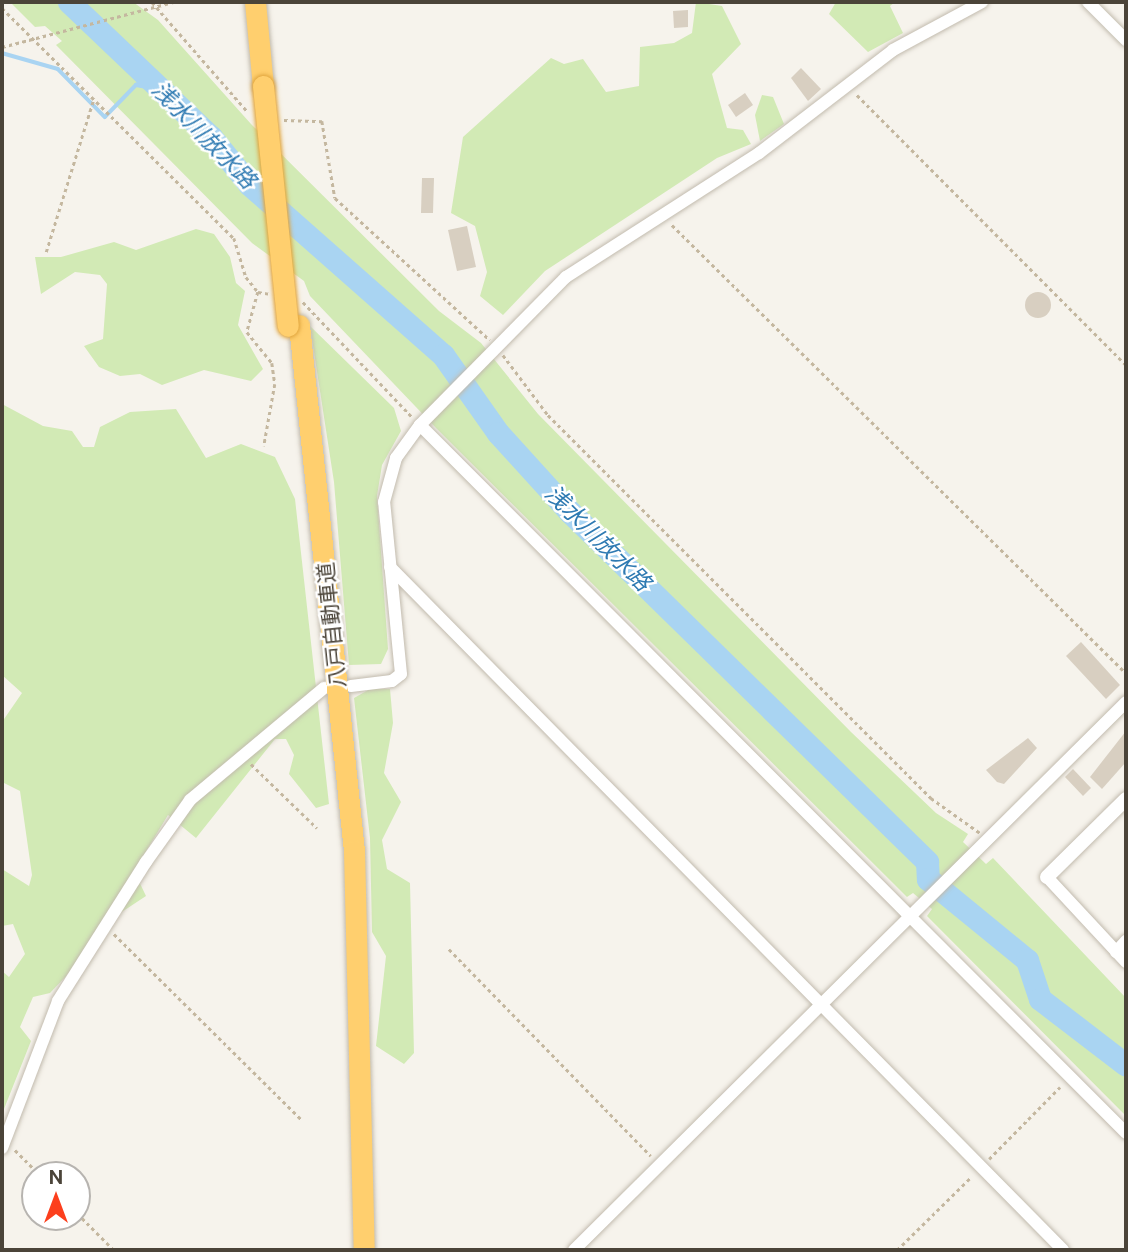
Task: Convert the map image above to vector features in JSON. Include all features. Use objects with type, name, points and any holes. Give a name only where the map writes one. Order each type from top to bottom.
[{"type":"highway","name":"八戸自動車道","points":[[255,2],[267,86],[354,851],[364,1250]]},
{"type":"highway","name":"八戸自動車道","points":[[264,2],[267,86]]},
{"type":"highway","name":"八戸自動車道","points":[[294,326],[345,855],[355,1250]]},
{"type":"street","points":[[351,686],[392,681],[401,674],[390,566],[386,483],[420,425],[566,277],[659,213],[760,153],[845,83],[982,2]]},
{"type":"street","points":[[1088,2],[1126,40]]},
{"type":"street","points":[[420,425],[913,916],[1126,1133]]},
{"type":"street","points":[[390,566],[819,1007],[1063,1250]]},
{"type":"street","points":[[2,1146],[58,1001],[108,930],[190,800],[240,754],[324,688]]},
{"type":"street","points":[[574,1250],[1126,702]]},
{"type":"street","points":[[1126,799],[1047,877],[1126,962]]},
{"type":"street","points":[[1116,952],[1126,942]]},
{"type":"path","points":[[152,2],[254,118]]},
{"type":"path","points":[[2,47],[174,2]]},
{"type":"path","points":[[2,8],[233,238],[246,277],[258,292],[280,296]]},
{"type":"path","points":[[845,83],[1126,365]]},
{"type":"path","points":[[46,252],[94,98]]},
{"type":"path","points":[[281,120],[322,121],[335,198],[498,348],[548,415],[931,798],[984,842]]},
{"type":"path","points":[[659,213],[1126,673]]},
{"type":"path","points":[[258,292],[247,332],[271,363],[275,384],[264,446]]},
{"type":"path","points":[[290,298],[301,300],[420,425]]},
{"type":"path","points":[[240,754],[317,828]]},
{"type":"path","points":[[108,930],[302,1120]]},
{"type":"path","points":[[449,949],[661,1166]]},
{"type":"path","points":[[2,1146],[22,1161]]},
{"type":"path","points":[[91,1227],[114,1250]]},
{"type":"green space","points":[[10,2],[133,2],[158,20],[251,124],[439,311],[481,343],[538,414],[851,732],[936,813],[968,834],[963,842],[986,864],[993,858],[1126,998],[1126,1116],[927,916],[932,909],[913,893],[907,897],[436,428],[310,296],[304,281],[252,243],[56,45],[62,41],[45,26],[35,27]]},
{"type":"green space","points":[[696,2],[722,6],[741,44],[712,74],[727,128],[743,130],[751,144],[717,158],[545,271],[503,315],[480,296],[487,272],[475,226],[451,213],[463,137],[551,58],[564,64],[583,59],[606,92],[639,86],[640,47],[674,43],[692,33]]},
{"type":"green space","points":[[836,2],[895,2],[890,6],[903,33],[868,52],[829,14]]},
{"type":"green space","points":[[762,95],[773,97],[784,124],[760,141],[755,115]]},
{"type":"green space","points":[[196,229],[214,234],[230,257],[236,283],[245,291],[238,325],[263,369],[251,381],[204,370],[162,385],[140,374],[120,376],[99,367],[84,346],[103,339],[107,284],[100,275],[75,272],[41,294],[35,257],[61,257],[114,242],[136,250]]},
{"type":"green space","points":[[310,326],[394,408],[401,431],[382,465],[377,496],[388,649],[381,664],[349,665],[334,482]]},
{"type":"green space","points":[[2,404],[43,426],[72,431],[83,447],[94,447],[100,427],[130,412],[176,409],[206,458],[241,444],[275,457],[295,499],[329,804],[316,808],[289,774],[294,755],[286,739],[275,739],[196,838],[168,815],[134,871],[146,896],[99,927],[69,973],[50,993],[33,997],[20,1027],[31,1041],[2,1114],[2,971],[9,977],[25,954],[13,924],[2,926],[2,869],[29,886],[32,875],[20,791],[2,782],[2,722],[22,693],[2,675]]},
{"type":"green space","points":[[370,689],[390,689],[393,723],[384,773],[401,802],[382,840],[387,869],[410,883],[414,1053],[404,1064],[376,1046],[386,956],[372,932],[370,838],[354,698]]},
{"type":"building","points":[[688,10],[688,27],[674,28],[673,11]]},
{"type":"building","points":[[801,68],[821,89],[808,101],[791,78]]},
{"type":"building","points":[[745,93],[753,105],[736,117],[728,105]]},
{"type":"building","points":[[422,178],[434,178],[433,213],[421,213]]},
{"type":"building","points":[[467,226],[476,267],[457,271],[448,230]]},
{"type":"building","points":[[1038,292],[1047,296],[1051,305],[1047,314],[1038,318],[1029,314],[1025,305],[1029,296]]},
{"type":"building","points":[[1081,642],[1120,685],[1106,699],[1066,656]]},
{"type":"building","points":[[1126,731],[1126,762],[1102,789],[1090,777]]},
{"type":"building","points":[[1028,738],[1037,748],[1004,784],[997,782],[986,770]]},
{"type":"building","points":[[1073,769],[1091,788],[1083,796],[1065,777]]},
{"type":"waterway","name":"浅水川放水路","points":[[69,2],[211,137],[249,184],[443,355],[498,433],[570,512],[927,862],[928,879],[1027,960],[1040,999],[1126,1065]]},
{"type":"waterway","points":[[2,53],[58,69],[105,117],[136,85],[163,90]]}]
